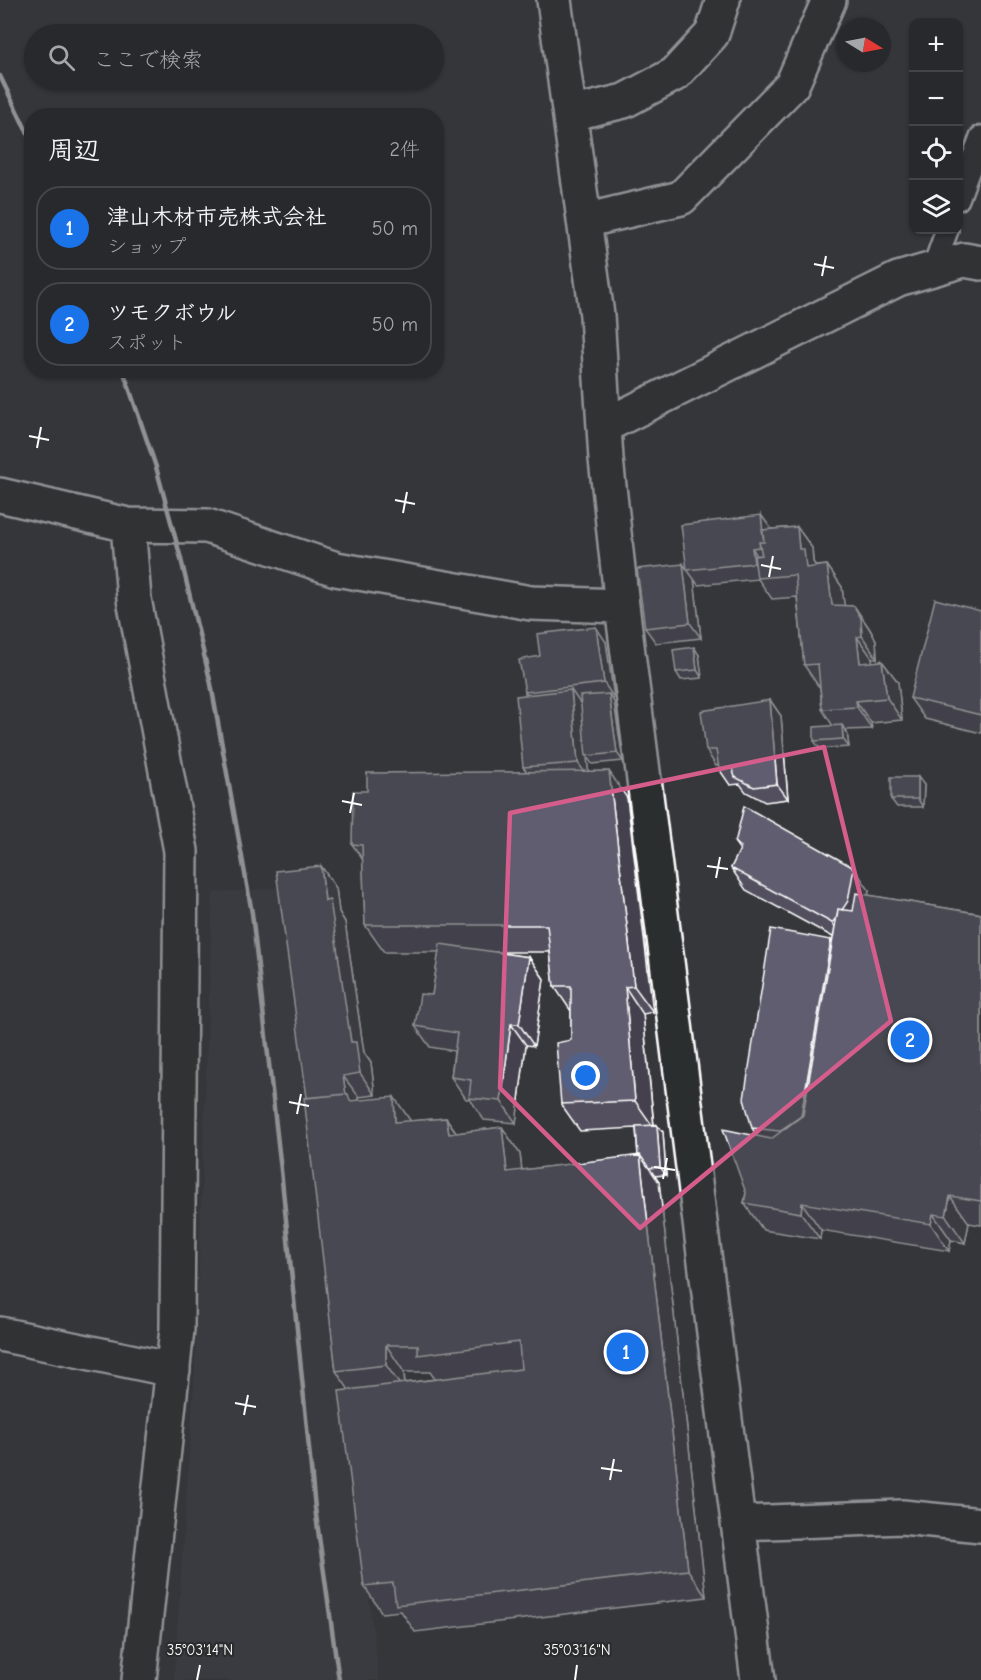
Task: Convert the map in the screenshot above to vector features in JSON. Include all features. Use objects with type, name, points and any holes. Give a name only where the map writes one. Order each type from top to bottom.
[{"type":"street","points":[[554,0],[597,315],[606,459],[622,606],[758,1680]]},
{"type":"street","points":[[570,114],[624,101],[675,74],[712,34],[723,0]]},
{"type":"street","points":[[584,221],[681,198],[792,85],[829,0]]},
{"type":"street","points":[[604,426],[898,279],[964,260],[981,263]]},
{"type":"street","points":[[0,495],[128,525],[207,526],[336,570],[531,603],[622,606]]},
{"type":"street","points":[[128,525],[134,599],[181,851],[177,1329],[139,1680]]},
{"type":"street","points":[[0,1334],[173,1370]]},
{"type":"street","points":[[739,1523],[902,1517],[981,1525]]},
{"type":"lane","points":[[963,185],[981,136]]},
{"type":"lane","points":[[933,269],[946,234]]},
{"type":"highlighted area","points":[[824,747],[891,1021],[640,1228],[500,1088],[510,813]]},
{"type":"shaded area","points":[[278,888],[379,1680],[174,1680],[195,1372],[213,893]]},
{"type":"building","points":[[761,515],[764,542],[759,542],[760,547],[752,548],[754,563],[687,570],[681,525]]},
{"type":"building","points":[[797,527],[799,549],[804,549],[806,568],[827,565],[832,605],[854,606],[861,618],[862,636],[857,637],[860,663],[882,661],[887,698],[856,701],[857,707],[822,709],[818,664],[804,665],[795,575],[757,578],[754,556],[762,555],[759,542],[764,542],[762,530]]},
{"type":"building","points":[[683,564],[690,623],[645,628],[637,569]]},
{"type":"building","points":[[935,599],[981,611],[981,715],[910,698]]},
{"type":"building","points":[[596,627],[604,683],[525,692],[519,660],[540,656],[537,634]]},
{"type":"building","points":[[694,647],[697,670],[676,672],[673,650]]},
{"type":"building","points":[[571,690],[578,763],[523,767],[516,696]]},
{"type":"building","points":[[609,694],[617,753],[586,756],[580,696]]},
{"type":"building","points":[[770,700],[777,784],[754,787],[735,777],[732,768],[719,769],[716,750],[706,750],[701,711]]},
{"type":"building","points":[[842,725],[843,739],[814,741],[814,727]]},
{"type":"building","points":[[609,771],[634,986],[625,987],[635,1101],[561,1104],[556,1043],[571,1040],[571,986],[554,986],[547,925],[365,925],[362,845],[352,844],[353,791],[367,791],[367,773]]},
{"type":"building","points":[[891,777],[918,777],[918,799],[891,799]]},
{"type":"building","points":[[744,806],[854,868],[848,901],[842,910],[838,909],[837,917],[832,923],[731,868],[741,847],[735,843]]},
{"type":"building","points":[[321,866],[325,901],[330,900],[351,1042],[356,1042],[360,1073],[343,1076],[346,1094],[307,1098],[276,871]]},
{"type":"building","points":[[856,893],[981,914],[981,1201],[950,1196],[946,1216],[933,1214],[931,1224],[802,1203],[801,1213],[744,1203],[746,1193],[723,1129],[771,1139],[803,1115],[838,909],[853,911]]},
{"type":"building","points":[[771,929],[831,940],[801,1116],[779,1131],[752,1128],[744,1099]]},
{"type":"building","points":[[440,944],[529,957],[519,1024],[511,1024],[501,1101],[469,1098],[471,1080],[451,1077],[457,1033],[415,1026],[420,994],[432,995]]},
{"type":"building","points":[[348,1094],[350,1101],[394,1097],[395,1122],[446,1118],[449,1134],[502,1127],[507,1172],[640,1155],[688,1570],[396,1605],[393,1583],[364,1586],[339,1391],[521,1369],[519,1342],[418,1355],[418,1345],[386,1345],[386,1365],[336,1371],[304,1098]]},
{"type":"building","points":[[657,1125],[660,1167],[649,1168],[640,1155],[638,1156],[636,1126]]},
{"type":"railway","points":[[0,76],[24,126]]},
{"type":"railway","points":[[126,378],[156,467],[211,684],[252,913],[315,1508],[339,1680]]},
{"type":"place","name":"ツモクボウル","points":[[910,1040]]},
{"type":"place","name":"津山木材市売株式会社","points":[[626,1352]]}]
